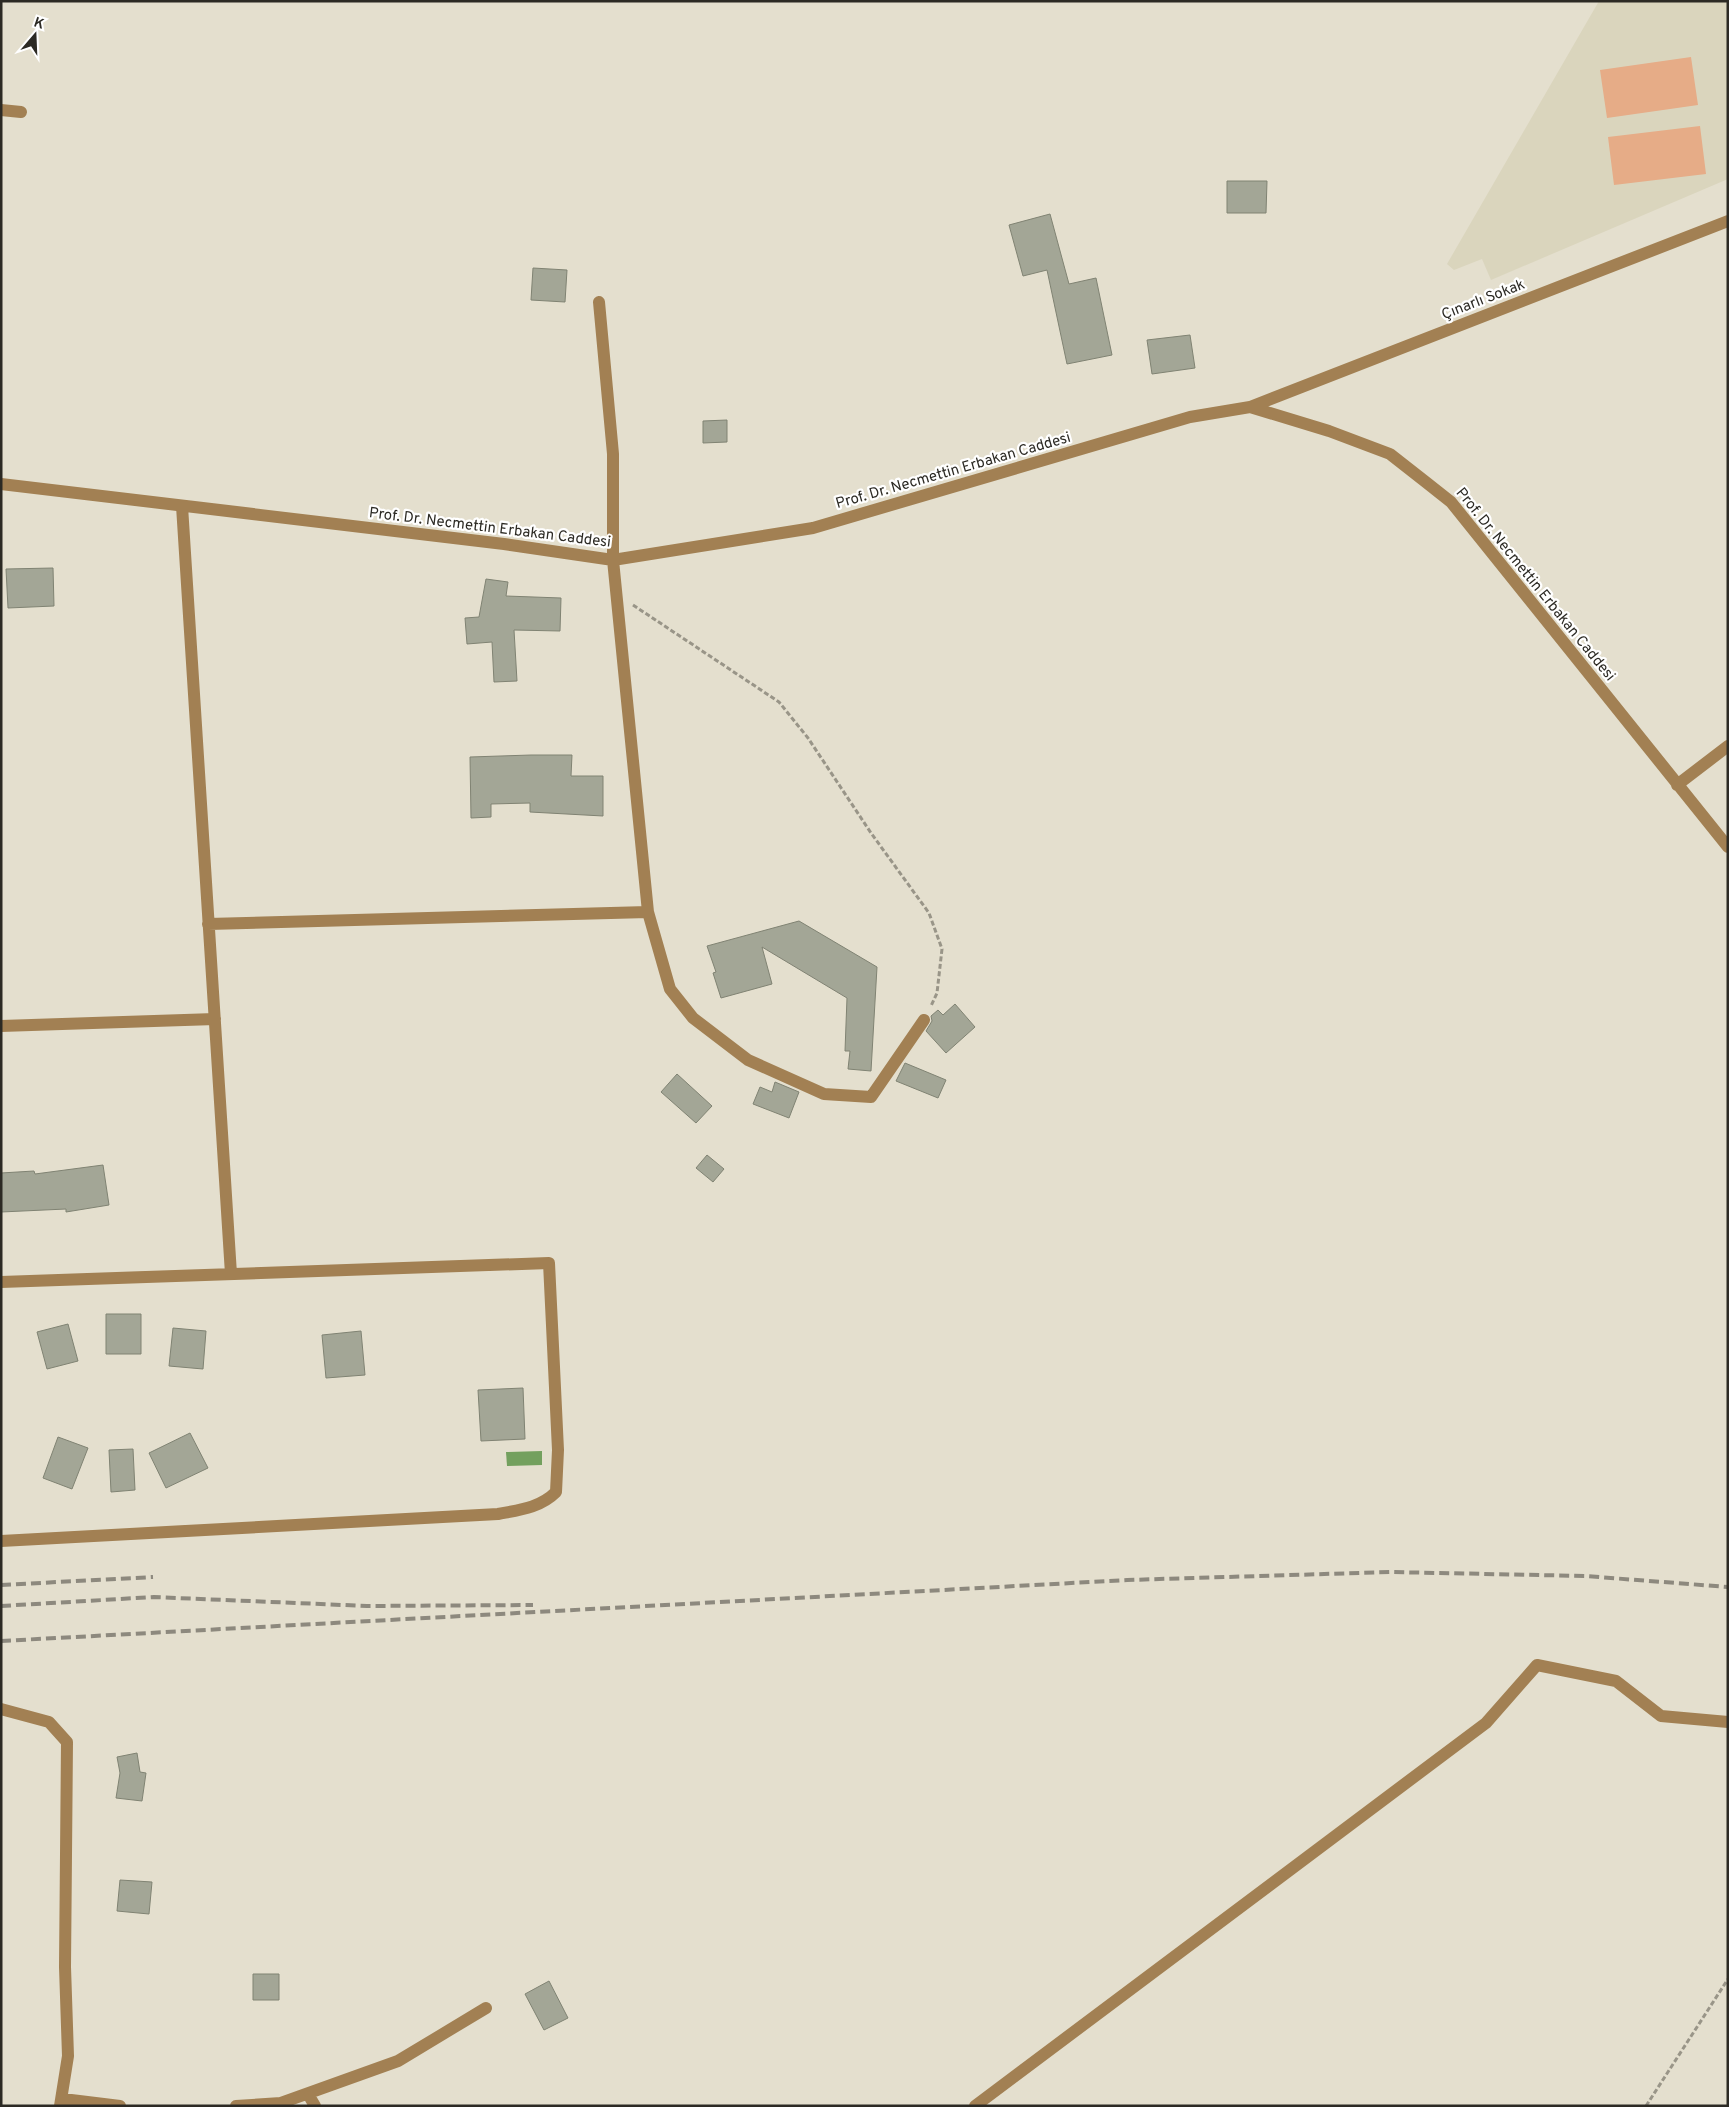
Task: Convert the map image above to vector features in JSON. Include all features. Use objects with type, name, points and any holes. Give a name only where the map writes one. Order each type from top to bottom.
[{"type":"street","points":[[1,110],[21,112]]},
{"type":"street","name":"Çınarlı Sokak","points":[[1250,408],[1728,221]]},
{"type":"street","points":[[599,302],[613,454],[613,560],[648,912],[670,989],[693,1018],[748,1060],[824,1094],[872,1097],[924,1020]]},
{"type":"street","name":"Prof. Dr. Necmettin Erbakan Caddesi","points":[[1,484],[504,544],[613,560],[813,528],[1190,417],[1250,408],[1329,431],[1390,454],[1451,502],[1728,847]]},
{"type":"street","points":[[182,506],[231,1274]]},
{"type":"street","points":[[1678,785],[1728,746]]},
{"type":"street","points":[[208,924],[648,912]]},
{"type":"street","points":[[1,1026],[215,1019]]},
{"type":"street","points":[[1,1282],[549,1263],[558,1450],[556,1492],[547,1502],[498,1514],[1,1541]]},
{"type":"street","points":[[975,2106],[1486,1723],[1536,1665],[1616,1681],[1660,1716],[1728,1722]]},
{"type":"street","points":[[1,1709],[49,1722],[67,1742],[65,1967],[68,2056],[62,2102],[120,2106]]},
{"type":"street","points":[[236,2106],[281,2103],[398,2061],[486,2008]]},
{"type":"street","points":[[308,2094],[316,2106]]},
{"type":"path","points":[[616,594],[779,702],[808,738],[871,833],[930,913],[942,949],[937,994],[924,1020]]},
{"type":"path","points":[[1646,2106],[1728,1980]]},
{"type":"shaded area","points":[[1599,1],[1728,1],[1728,179],[1491,280],[1482,259],[1454,270],[1447,264]]},
{"type":"shaded area","points":[[1691,57],[1698,105],[1607,118],[1600,70]]},
{"type":"shaded area","points":[[1700,126],[1706,174],[1614,185],[1608,137]]},
{"type":"shaded area","points":[[542,1451],[542,1465],[507,1466],[506,1452]]},
{"type":"building","points":[[1227,181],[1267,181],[1266,213],[1227,213]]},
{"type":"building","points":[[1050,214],[1069,284],[1096,278],[1112,355],[1067,364],[1047,270],[1023,276],[1009,225]]},
{"type":"building","points":[[533,268],[567,270],[565,302],[531,300]]},
{"type":"building","points":[[1190,335],[1195,368],[1152,374],[1147,340]]},
{"type":"building","points":[[727,420],[727,442],[703,443],[703,421]]},
{"type":"building","points":[[53,568],[54,606],[8,608],[6,569]]},
{"type":"building","points":[[486,579],[508,582],[506,596],[561,598],[560,631],[514,630],[517,681],[494,682],[492,642],[467,644],[465,618],[479,617]]},
{"type":"building","points":[[572,755],[571,776],[603,776],[603,816],[530,812],[530,803],[491,804],[491,817],[471,818],[470,757]]},
{"type":"building","points":[[799,921],[877,967],[871,1071],[848,1069],[850,1051],[845,1051],[847,998],[762,947],[772,984],[721,998],[713,973],[716,972],[707,946]]},
{"type":"building","points":[[955,1004],[975,1027],[946,1053],[926,1031],[932,1021],[931,1016],[938,1010],[943,1015]]},
{"type":"building","points":[[905,1063],[946,1080],[938,1098],[896,1081]]},
{"type":"building","points":[[677,1074],[712,1106],[696,1123],[661,1092]]},
{"type":"building","points":[[775,1082],[799,1092],[789,1118],[753,1104],[760,1087],[772,1092]]},
{"type":"building","points":[[707,1155],[724,1169],[713,1182],[696,1168]]},
{"type":"building","points":[[103,1165],[109,1205],[66,1212],[66,1209],[1,1212],[1,1173],[34,1171],[35,1174]]},
{"type":"building","points":[[106,1314],[141,1314],[141,1354],[106,1354]]},
{"type":"building","points":[[68,1324],[78,1361],[47,1369],[37,1332]]},
{"type":"building","points":[[173,1328],[206,1331],[203,1369],[169,1366]]},
{"type":"building","points":[[361,1331],[365,1375],[326,1378],[322,1335]]},
{"type":"building","points":[[523,1388],[525,1439],[481,1441],[478,1390]]},
{"type":"building","points":[[190,1433],[208,1468],[166,1488],[149,1453]]},
{"type":"building","points":[[58,1437],[88,1448],[72,1489],[43,1478]]},
{"type":"building","points":[[133,1449],[135,1490],[111,1492],[109,1450]]},
{"type":"building","points":[[137,1753],[140,1772],[146,1773],[142,1801],[116,1798],[120,1773],[117,1757]]},
{"type":"building","points":[[120,1880],[152,1882],[149,1914],[117,1911]]},
{"type":"building","points":[[253,1974],[279,1974],[279,2000],[253,2000]]},
{"type":"building","points":[[549,1981],[568,2018],[544,2030],[525,1994]]},
{"type":"railway","points":[[1,1641],[1127,1580],[1391,1572],[1585,1576],[1728,1587]]},
{"type":"railway","points":[[1,1585],[153,1577]]},
{"type":"railway","points":[[1,1606],[154,1597],[367,1606],[533,1605]]}]
